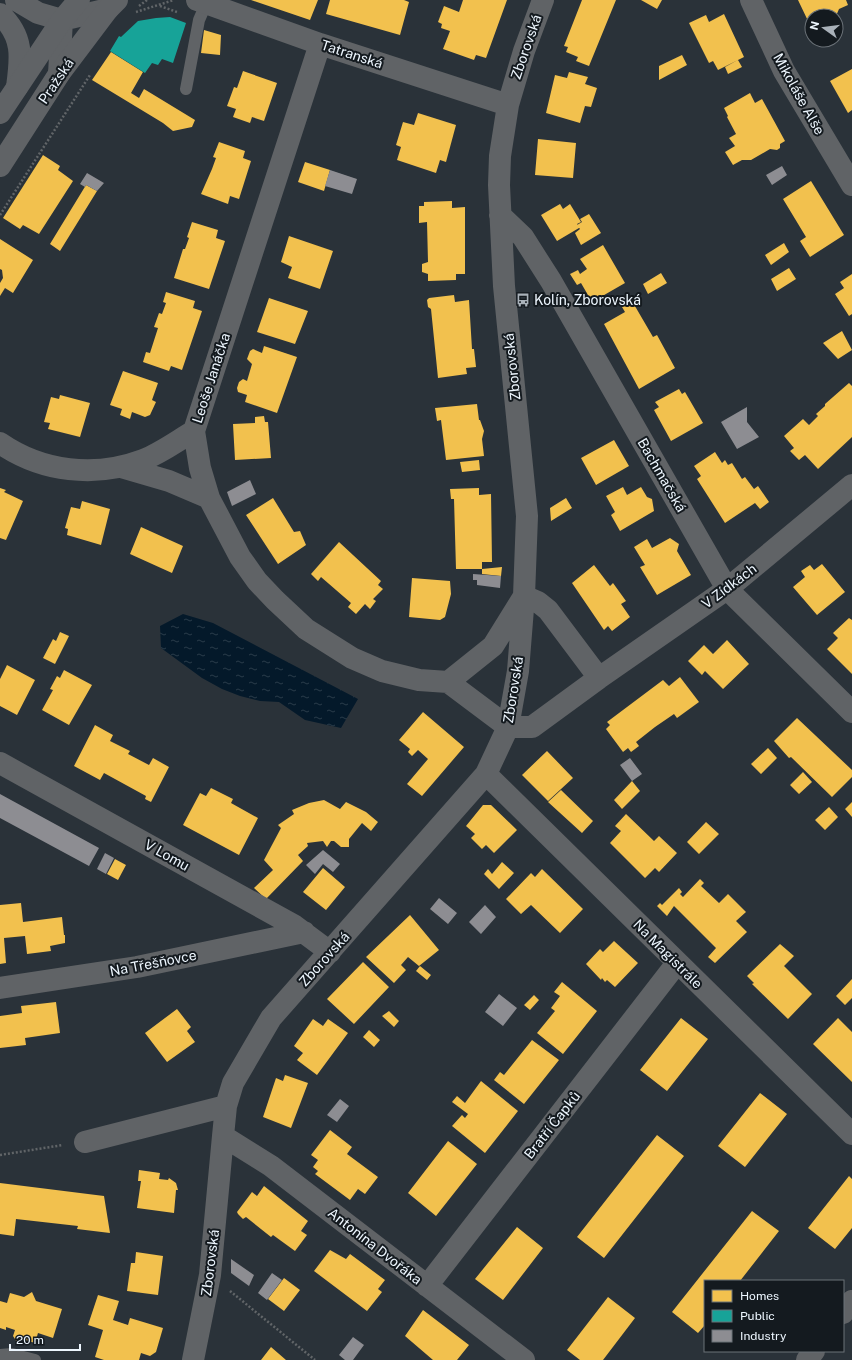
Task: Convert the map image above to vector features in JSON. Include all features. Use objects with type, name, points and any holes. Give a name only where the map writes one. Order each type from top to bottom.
[{"type":"street","points":[[16,0],[38,13],[62,20],[119,8]]},
{"type":"street","name":"Pražská","points":[[0,113],[62,20],[79,0]]},
{"type":"street","name":"Zborovská","points":[[194,1360],[210,1275],[226,1106],[233,1083],[271,1018],[486,774],[508,727],[518,671],[524,596],[527,516],[504,286],[499,185],[500,156],[508,105],[524,51],[543,0]]},
{"type":"street","name":"Mikoláše Alše","points":[[751,0],[784,71],[852,185]]},
{"type":"street","name":"Pražská","points":[[0,166],[59,74],[119,8]]},
{"type":"street","name":"Tatranská","points":[[201,8],[320,44],[508,105]]},
{"type":"street","points":[[0,14],[11,27],[19,44],[21,60],[17,87]]},
{"type":"street","points":[[59,74],[62,20]]},
{"type":"street","name":"Leoše Janáčka","points":[[320,44],[194,431],[200,468],[209,498],[228,537],[257,581],[306,629],[352,658],[382,671],[419,680],[448,682]]},
{"type":"street","name":"Bachmačská","points":[[500,215],[523,237],[551,281],[728,589],[852,712]]},
{"type":"street","points":[[0,443],[33,461],[76,471],[122,467],[150,456],[194,431]]},
{"type":"street","points":[[122,467],[169,481],[209,498]]},
{"type":"street","name":"V Zídkách","points":[[508,727],[532,727],[599,678],[728,589],[852,485]]},
{"type":"street","points":[[508,727],[448,682],[493,646],[524,596],[538,602],[548,610],[599,678]]},
{"type":"street","name":"V Lomu","points":[[0,764],[304,932],[330,952]]},
{"type":"street","name":"Na Magistrále","points":[[486,774],[852,1134]]},
{"type":"street","name":"Na Třešňovce","points":[[0,988],[137,967],[304,932]]},
{"type":"street","name":"Bratří Čapků","points":[[427,1286],[677,963]]},
{"type":"street","points":[[85,1142],[226,1106]]},
{"type":"street","name":"Antonína Dvořáka","points":[[223,1136],[271,1166],[524,1360]]},
{"type":"street","points":[[844,1312],[852,1301]]},
{"type":"street","points":[[807,1360],[813,1352]]},
{"type":"lane","points":[[186,89],[201,8]]},
{"type":"lane","points":[[0,1355],[12,1354],[35,1360]]},
{"type":"path","points":[[160,6],[174,0]]},
{"type":"path","points":[[119,8],[160,6],[201,8]]},
{"type":"path","points":[[0,215],[91,73]]},
{"type":"path","points":[[0,1155],[85,1142]]},
{"type":"path","points":[[210,1275],[315,1360]]},
{"type":"water","points":[[183,614],[213,623],[358,699],[341,728],[305,720],[279,702],[260,701],[240,696],[222,689],[202,678],[161,648],[160,626]]},
{"type":"building: Homes","points":[[251,0],[318,0],[310,20]]},
{"type":"building: Homes","points":[[330,0],[404,0],[409,2],[400,35],[326,14]]},
{"type":"building: Homes","points":[[463,0],[507,0],[486,58],[476,55],[474,60],[443,49],[450,31],[441,28],[442,24],[438,22],[444,6],[459,12]]},
{"type":"building: Homes","points":[[582,0],[616,0],[589,66],[576,61],[578,57],[566,52],[568,47],[564,46]]},
{"type":"building: Homes","points":[[641,0],[662,0],[657,9]]},
{"type":"building: Homes","points":[[798,0],[846,0],[848,5],[841,8],[804,8],[804,13]]},
{"type":"building: Homes","points":[[724,14],[744,57],[718,70],[713,61],[709,63],[689,23],[706,15],[709,22]]},
{"type":"building: Homes","points":[[204,30],[221,35],[220,55],[201,53]]},
{"type":"building: Homes","points":[[111,52],[143,72],[131,93],[139,98],[144,89],[195,120],[192,127],[173,131],[163,123],[92,80]]},
{"type":"building: Homes","points":[[682,55],[687,65],[659,80],[659,66]]},
{"type":"building: Homes","points":[[738,60],[742,67],[728,74],[725,67]]},
{"type":"building: Homes","points":[[852,69],[852,110],[848,113],[830,81]]},
{"type":"building: Homes","points":[[243,71],[277,83],[264,121],[252,117],[250,123],[233,117],[236,109],[227,106],[234,87],[237,88]]},
{"type":"building: Homes","points":[[569,72],[588,77],[585,84],[597,88],[591,107],[585,106],[580,123],[546,113],[555,75],[567,78]]},
{"type":"building: Homes","points":[[750,93],[755,103],[762,99],[785,141],[780,144],[780,148],[777,150],[770,149],[751,160],[742,160],[733,165],[725,152],[735,146],[729,138],[736,134],[724,108]]},
{"type":"building: Homes","points":[[418,113],[456,125],[446,162],[440,160],[436,173],[397,160],[401,147],[396,145],[403,122],[414,125]]},
{"type":"building: Homes","points":[[538,139],[576,143],[573,178],[535,175]]},
{"type":"building: Homes","points":[[219,142],[245,151],[243,158],[251,161],[239,199],[230,196],[228,204],[201,194],[216,158],[213,157]]},
{"type":"building: Homes","points":[[43,155],[60,166],[58,170],[73,181],[39,234],[23,225],[20,229],[3,218]]},
{"type":"building: Homes","points":[[305,162],[330,170],[324,191],[298,182]]},
{"type":"building: Homes","points":[[811,181],[844,235],[810,257],[800,241],[806,237],[783,199]]},
{"type":"building: Homes","points":[[86,185],[97,191],[60,251],[50,244]]},
{"type":"building: Homes","points":[[452,201],[452,208],[465,207],[465,274],[456,274],[456,280],[428,281],[428,274],[422,272],[422,264],[428,262],[427,222],[419,223],[419,206],[424,206],[424,202]]},
{"type":"building: Homes","points":[[560,204],[563,209],[570,204],[581,222],[577,224],[579,228],[557,241],[541,215]]},
{"type":"building: Homes","points":[[589,214],[601,233],[581,245],[575,233],[580,229],[577,225],[582,222],[580,219]]},
{"type":"building: Homes","points":[[192,222],[218,230],[216,238],[225,241],[209,289],[174,278],[183,249],[185,249],[189,238],[187,237]]},
{"type":"building: Homes","points":[[289,236],[333,251],[320,289],[288,278],[292,267],[281,262]]},
{"type":"building: Homes","points":[[0,239],[33,260],[13,293],[5,288],[0,296],[0,283],[3,278],[2,270],[0,269]]},
{"type":"building: Homes","points":[[784,243],[789,252],[771,265],[765,255]]},
{"type":"building: Homes","points":[[603,245],[625,283],[592,302],[581,283],[577,285],[570,274],[578,270],[580,274],[587,269],[580,259]]},
{"type":"building: Homes","points":[[789,268],[796,279],[777,291],[771,279]]},
{"type":"building: Homes","points":[[661,273],[667,283],[648,294],[643,284]]},
{"type":"building: Homes","points":[[852,274],[852,314],[849,316],[835,294],[844,288],[840,282]]},
{"type":"building: Homes","points":[[166,292],[195,301],[193,308],[202,311],[182,370],[171,366],[169,371],[143,362],[146,352],[150,353],[158,328],[154,327],[159,313],[162,314],[166,303],[163,302]]},
{"type":"building: Homes","points":[[454,295],[455,302],[469,300],[472,349],[474,349],[476,367],[466,368],[467,374],[438,378],[431,309],[428,307],[427,300],[429,298]]},
{"type":"building: Homes","points":[[269,298],[308,311],[295,344],[257,332]]},
{"type":"building: Homes","points":[[632,301],[653,337],[657,335],[675,368],[639,389],[604,324],[625,312],[622,307]]},
{"type":"building: Homes","points":[[842,331],[852,350],[838,359],[823,343]]},
{"type":"building: Homes","points":[[264,346],[297,357],[277,413],[245,402],[247,395],[238,392],[237,388],[239,382],[243,379],[247,381],[252,364],[247,359],[250,351],[253,349],[262,353]]},
{"type":"building: Homes","points":[[123,371],[158,383],[152,400],[156,402],[150,415],[145,417],[132,412],[130,419],[120,415],[122,409],[110,405]]},
{"type":"building: Homes","points":[[849,383],[852,386],[852,437],[818,469],[805,455],[799,460],[790,451],[794,448],[784,436],[803,419],[809,425],[818,416],[816,414],[825,406],[825,404]]},
{"type":"building: Homes","points":[[679,389],[682,394],[685,392],[703,423],[671,441],[654,410],[659,407],[655,402]]},
{"type":"building: Homes","points":[[60,395],[90,403],[80,437],[48,429],[50,423],[44,422],[51,397],[59,399]]},
{"type":"building: Homes","points":[[477,404],[479,420],[484,431],[482,439],[484,456],[446,460],[441,420],[437,421],[435,408]]},
{"type":"building: Homes","points":[[264,416],[265,422],[268,422],[271,458],[235,460],[233,424],[255,423],[255,417]]},
{"type":"building: Homes","points":[[614,440],[629,466],[596,485],[581,458]]},
{"type":"building: Homes","points":[[715,452],[722,463],[725,460],[728,465],[732,463],[742,479],[745,477],[754,489],[758,486],[769,502],[760,509],[755,503],[725,523],[697,479],[701,476],[694,466]]},
{"type":"building: Homes","points":[[479,460],[480,470],[462,472],[460,462]]},
{"type":"building: Homes","points":[[623,487],[627,495],[641,487],[647,497],[652,499],[654,511],[620,531],[611,515],[615,512],[606,496]]},
{"type":"building: Homes","points":[[0,488],[6,490],[4,492],[23,501],[6,540],[0,538]]},
{"type":"building: Homes","points":[[479,488],[479,495],[491,494],[492,562],[482,562],[482,569],[456,569],[454,499],[451,499],[450,489]]},
{"type":"building: Homes","points":[[273,498],[294,532],[300,531],[306,545],[278,564],[246,515]]},
{"type":"building: Homes","points":[[566,498],[572,508],[551,521],[550,508]]},
{"type":"building: Homes","points":[[82,501],[110,509],[101,545],[67,535],[68,529],[65,528],[71,507],[80,509]]},
{"type":"building: Homes","points":[[141,527],[183,546],[172,573],[130,554]]},
{"type":"building: Homes","points":[[670,538],[679,544],[677,551],[691,575],[657,595],[640,567],[645,565],[634,547],[647,539],[652,548]]},
{"type":"building: Homes","points":[[339,542],[381,581],[378,585],[383,589],[373,599],[376,601],[370,609],[365,604],[356,614],[348,607],[351,603],[321,577],[318,581],[311,574]]},
{"type":"building: Homes","points":[[822,564],[845,592],[817,615],[793,587],[805,577],[801,571],[810,565],[814,570]]},
{"type":"building: Homes","points":[[594,565],[610,586],[613,583],[626,601],[621,604],[630,617],[612,631],[608,626],[604,630],[572,583]]},
{"type":"building: Homes","points":[[502,567],[501,576],[482,574],[482,569]]},
{"type":"building: Homes","points":[[412,578],[450,581],[451,594],[445,617],[440,620],[409,617]]},
{"type":"building: Homes","points":[[849,618],[852,620],[852,674],[827,649],[838,638],[833,633]]},
{"type":"building: Homes","points":[[60,632],[69,636],[55,664],[43,658],[53,639],[56,641]]},
{"type":"building: Homes","points":[[727,640],[749,664],[723,689],[705,671],[702,675],[688,661],[704,645],[713,654]]},
{"type":"building: Homes","points":[[7,665],[35,680],[17,715],[0,706],[0,679]]},
{"type":"building: Homes","points":[[64,670],[92,685],[69,725],[42,710],[53,690],[50,689],[57,676],[60,678]]},
{"type":"building: Homes","points":[[680,677],[699,702],[677,718],[674,714],[655,727],[636,742],[639,746],[631,752],[628,748],[623,752],[606,729],[610,725],[607,722],[663,680],[669,686]]},
{"type":"building: Homes","points":[[423,712],[464,747],[422,796],[407,784],[428,759],[418,750],[412,756],[408,752],[410,749],[399,740]]},
{"type":"building: Homes","points":[[797,718],[852,770],[852,777],[832,797],[791,757],[789,758],[774,741]]},
{"type":"building: Homes","points":[[95,725],[113,735],[110,741],[130,751],[128,754],[149,765],[153,758],[169,767],[151,802],[145,799],[146,796],[104,773],[100,780],[74,766]]},
{"type":"building: Homes","points":[[768,748],[777,758],[761,774],[751,764]]},
{"type":"building: Homes","points":[[547,751],[573,778],[548,801],[522,775]]},
{"type":"building: Homes","points":[[803,772],[812,782],[799,794],[790,785]]},
{"type":"building: Homes","points":[[632,781],[640,791],[622,809],[614,800]]},
{"type":"building: Homes","points":[[211,788],[233,799],[231,803],[258,818],[239,855],[183,825],[200,793],[206,796]]},
{"type":"building: Homes","points":[[561,790],[593,821],[582,833],[548,802]]},
{"type":"building: Homes","points":[[324,800],[340,809],[346,802],[366,812],[378,822],[371,831],[362,823],[349,839],[349,847],[341,847],[334,841],[331,841],[327,847],[323,841],[307,843],[308,846],[298,855],[303,861],[266,899],[254,888],[273,870],[264,860],[281,828],[278,825],[294,814],[292,810],[309,803]]},
{"type":"building: Homes","points":[[852,802],[852,817],[845,809]]},
{"type":"building: Homes","points":[[483,805],[491,805],[517,830],[494,853],[486,845],[482,849],[471,838],[475,834],[466,826]]},
{"type":"building: Homes","points":[[829,807],[838,817],[825,830],[815,820]]},
{"type":"building: Homes","points":[[626,814],[654,841],[659,836],[677,853],[659,872],[655,868],[645,878],[610,843],[621,831],[615,826]]},
{"type":"building: Homes","points":[[706,822],[719,834],[699,854],[687,842]]},
{"type":"building: Homes","points":[[115,859],[126,865],[118,880],[107,874]]},
{"type":"building: Homes","points":[[502,862],[514,873],[499,889],[484,874],[488,869],[492,874]]},
{"type":"building: Homes","points":[[323,868],[345,887],[326,910],[303,892]]},
{"type":"building: Homes","points":[[542,869],[583,909],[560,933],[531,905],[521,914],[506,899],[531,873],[535,877]]},
{"type":"building: Homes","points":[[700,879],[704,883],[701,886],[719,903],[728,894],[746,912],[736,921],[747,932],[715,963],[708,957],[716,948],[674,906],[667,916],[657,906],[660,903],[662,905],[679,888],[682,892],[680,894],[683,897]]},
{"type":"building: Homes","points":[[21,903],[23,922],[62,917],[65,943],[50,946],[51,951],[27,954],[25,936],[4,938],[6,963],[0,964],[0,905]]},
{"type":"building: Homes","points":[[410,915],[439,950],[419,966],[408,957],[401,965],[406,970],[394,983],[366,957]]},
{"type":"building: Homes","points":[[614,941],[638,963],[615,987],[607,980],[605,982],[602,978],[601,980],[586,964],[600,949],[603,952]]},
{"type":"building: Homes","points":[[780,944],[794,956],[784,966],[812,994],[788,1019],[752,984],[754,983],[747,976]]},
{"type":"building: Homes","points":[[363,962],[389,987],[354,1024],[327,999]]},
{"type":"building: Homes","points":[[420,966],[431,975],[427,980],[416,971]]},
{"type":"building: Homes","points":[[852,979],[852,998],[845,1005],[836,996]]},
{"type":"building: Homes","points":[[562,982],[597,1011],[563,1054],[537,1033],[555,1011],[551,1008],[560,996],[554,992]]},
{"type":"building: Homes","points":[[534,995],[539,1000],[530,1010],[524,1005]]},
{"type":"building: Homes","points":[[56,1002],[60,1033],[25,1038],[26,1045],[0,1048],[0,1016],[22,1013],[21,1006]]},
{"type":"building: Homes","points":[[177,1009],[191,1027],[187,1031],[195,1042],[167,1062],[145,1033]]},
{"type":"building: Homes","points":[[389,1011],[399,1021],[394,1027],[382,1016]]},
{"type":"building: Homes","points":[[681,1018],[708,1039],[667,1091],[640,1070]]},
{"type":"building: Homes","points":[[838,1018],[852,1032],[852,1082],[813,1044]]},
{"type":"building: Homes","points":[[313,1019],[323,1026],[328,1019],[348,1033],[317,1075],[297,1060],[303,1053],[294,1046]]},
{"type":"building: Homes","points":[[369,1030],[380,1040],[374,1047],[363,1037]]},
{"type":"building: Homes","points":[[532,1040],[559,1060],[524,1104],[494,1080],[500,1072],[504,1075]]},
{"type":"building: Homes","points":[[285,1075],[308,1083],[291,1128],[263,1117],[276,1078],[283,1081]]},
{"type":"building: Homes","points":[[481,1081],[518,1111],[485,1153],[452,1126],[462,1115],[465,1118],[468,1114],[452,1102],[457,1096],[465,1103]]},
{"type":"building: Homes","points":[[760,1093],[787,1114],[745,1167],[718,1146]]},
{"type":"building: Homes","points":[[330,1130],[352,1147],[347,1154],[378,1177],[365,1194],[358,1189],[350,1200],[315,1174],[318,1171],[313,1167],[318,1160],[311,1155]]},
{"type":"building: Homes","points":[[657,1135],[684,1156],[604,1258],[577,1237]]},
{"type":"building: Homes","points":[[448,1141],[477,1164],[436,1216],[408,1193]]},
{"type":"building: Homes","points":[[139,1170],[160,1173],[159,1179],[168,1180],[169,1178],[176,1183],[178,1190],[176,1190],[174,1213],[137,1208],[141,1181],[138,1181]]},
{"type":"building: Homes","points":[[849,1176],[852,1179],[852,1228],[835,1249],[808,1228]]},
{"type":"building: Homes","points":[[0,1183],[104,1196],[110,1233],[77,1229],[78,1226],[16,1219],[14,1236],[0,1234]]},
{"type":"building: Homes","points":[[264,1186],[308,1221],[301,1231],[307,1235],[295,1251],[273,1235],[271,1237],[246,1217],[243,1219],[237,1212],[252,1192],[257,1196]]},
{"type":"building: Homes","points":[[752,1211],[779,1231],[741,1280],[704,1280],[704,1326],[698,1333],[672,1312]]},
{"type":"building: Homes","points":[[517,1227],[543,1248],[503,1300],[475,1279]]},
{"type":"building: Homes","points":[[330,1250],[346,1259],[350,1254],[385,1280],[378,1289],[382,1292],[367,1311],[314,1271]]},
{"type":"building: Homes","points":[[136,1252],[163,1256],[158,1295],[127,1291],[131,1263],[135,1263]]},
{"type":"building: Homes","points":[[284,1278],[300,1290],[284,1311],[268,1299]]},
{"type":"building: Homes","points":[[32,1292],[36,1301],[62,1309],[53,1338],[38,1333],[35,1343],[22,1339],[17,1342],[13,1336],[15,1330],[6,1327],[6,1330],[0,1328],[0,1301],[7,1303],[10,1293],[24,1297]]},
{"type":"building: Homes","points":[[98,1295],[119,1301],[113,1320],[128,1325],[130,1318],[163,1328],[156,1352],[150,1356],[141,1353],[139,1360],[104,1360],[95,1357],[103,1330],[88,1325]]},
{"type":"building: Homes","points":[[608,1297],[635,1318],[603,1360],[580,1360],[567,1350]]},
{"type":"building: Homes","points":[[423,1310],[469,1345],[457,1360],[433,1360],[405,1336]]},
{"type":"building: Homes","points":[[271,1347],[286,1360],[261,1360]]},
{"type":"building: Public","points":[[170,17],[186,23],[173,63],[162,59],[158,65],[152,63],[145,73],[110,51],[119,36],[121,37],[138,21]]},
{"type":"building: Industry","points":[[782,166],[787,175],[772,185],[766,175]]},
{"type":"building: Industry","points":[[330,170],[357,179],[352,194],[325,186]]},
{"type":"building: Industry","points":[[87,173],[104,183],[97,191],[86,185],[85,187],[80,184]]},
{"type":"building: Industry","points":[[747,407],[747,422],[759,437],[737,449],[721,422]]},
{"type":"building: Industry","points":[[250,480],[256,494],[232,506],[227,492]]},
{"type":"building: Industry","points":[[473,574],[501,576],[500,588],[477,585],[477,580],[473,580]]},
{"type":"building: Industry","points":[[630,758],[642,774],[632,781],[620,765]]},
{"type":"building: Industry","points":[[0,794],[99,848],[89,866],[0,818]]},
{"type":"building: Industry","points":[[323,850],[340,864],[333,872],[323,864],[315,874],[306,865]]},
{"type":"building: Industry","points":[[105,853],[114,858],[106,874],[97,869]]},
{"type":"building: Industry","points":[[439,898],[457,913],[448,924],[430,909]]},
{"type":"building: Industry","points":[[485,905],[496,917],[481,934],[469,922]]},
{"type":"building: Industry","points":[[499,994],[517,1008],[503,1026],[485,1012]]},
{"type":"building: Industry","points":[[340,1099],[349,1106],[337,1122],[327,1115]]},
{"type":"building: Industry","points":[[231,1259],[254,1275],[249,1286],[231,1273]]},
{"type":"building: Industry","points":[[272,1273],[282,1280],[267,1300],[258,1293]]},
{"type":"building: Industry","points":[[353,1337],[364,1345],[353,1360],[345,1360],[339,1355]]},
{"type":"place","name":"Kolín, Zborovská","points":[[523,300]]}]
